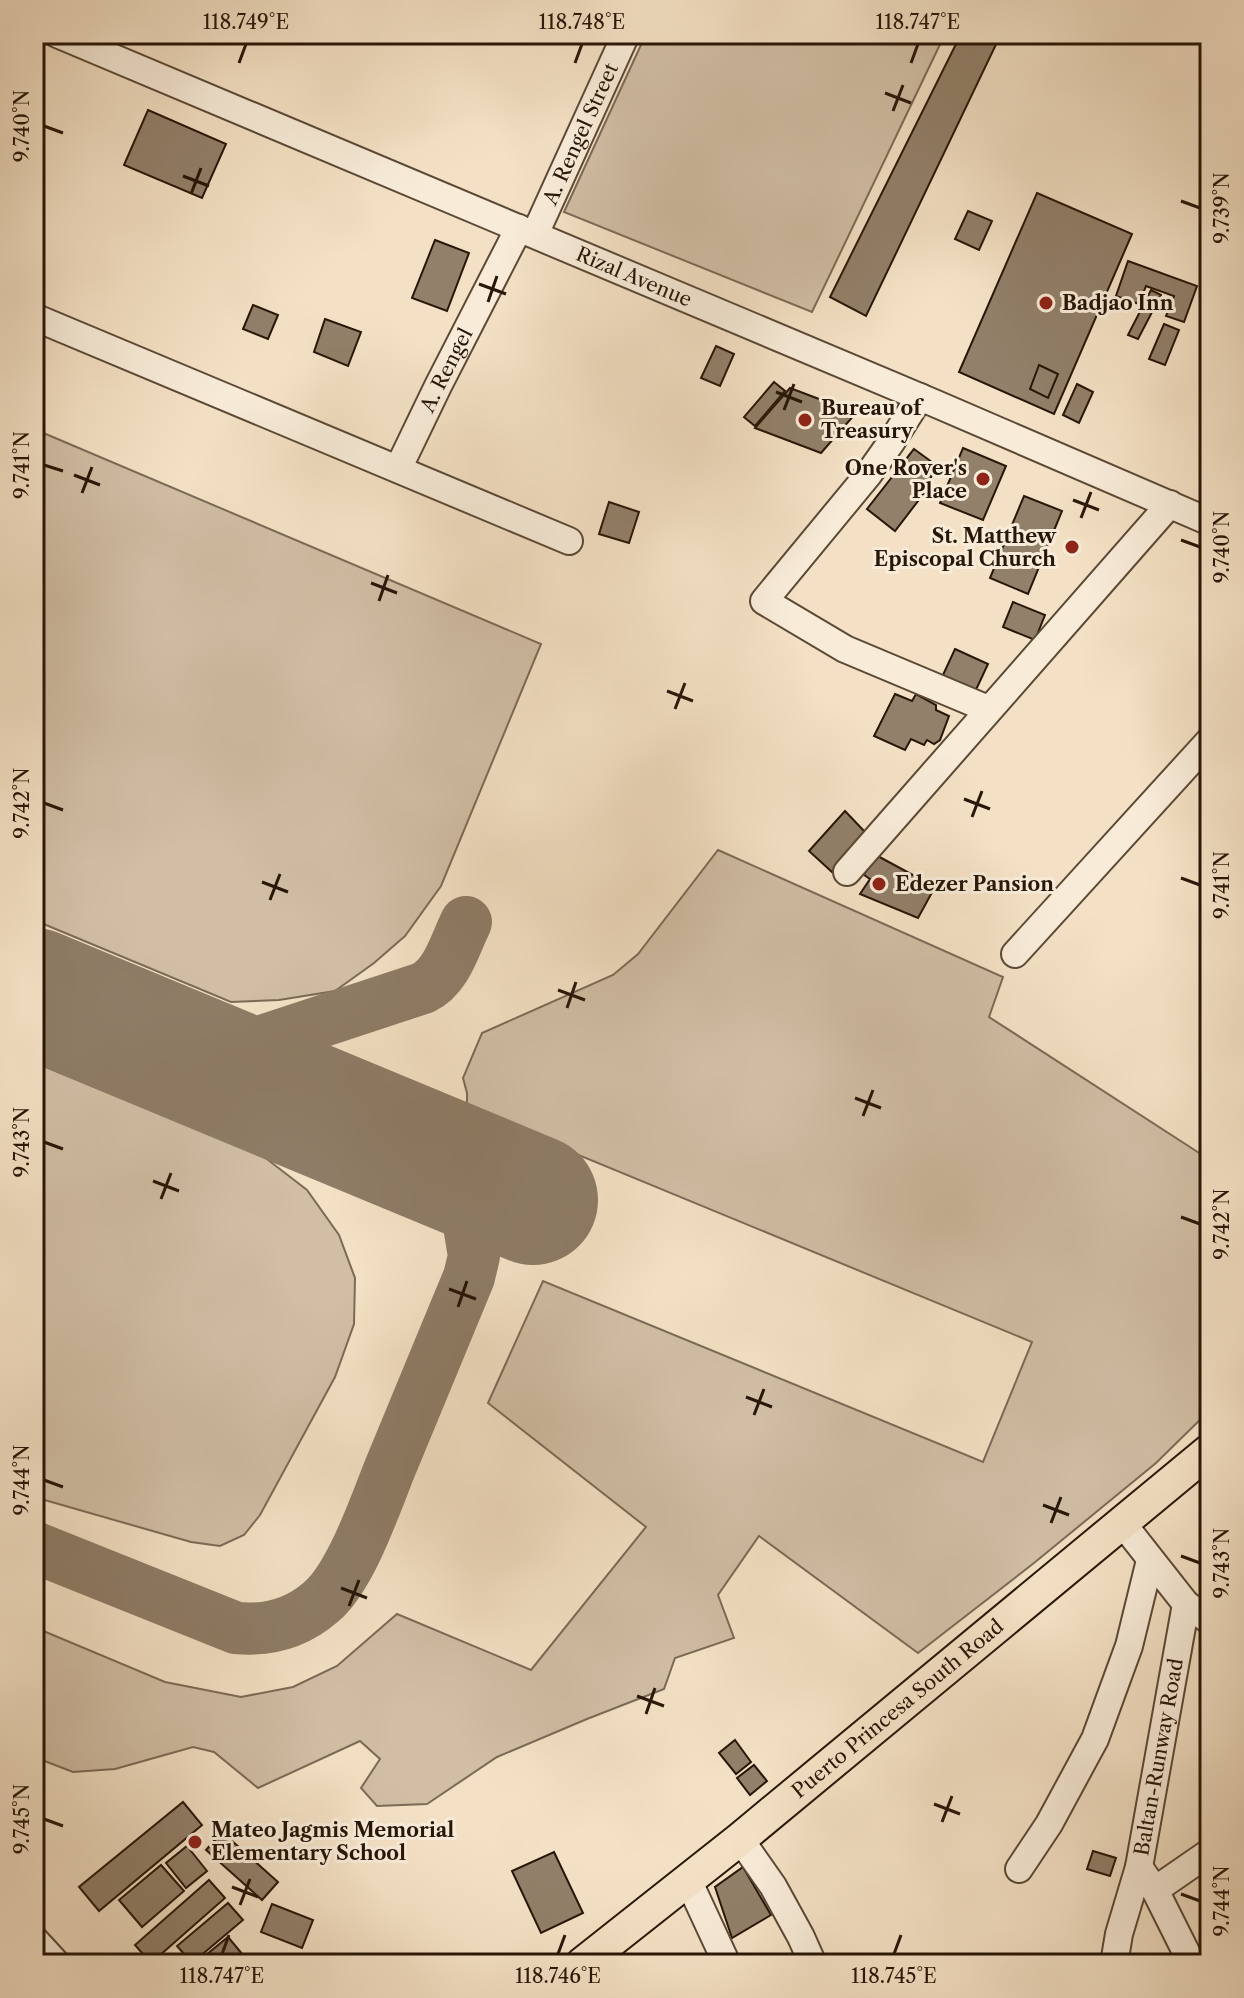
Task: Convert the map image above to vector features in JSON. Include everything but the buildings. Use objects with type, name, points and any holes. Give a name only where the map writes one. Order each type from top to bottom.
[{"type":"main road","name":"Puerto Princesa South Road","points":[[600,1958],[688,1880],[1210,1450]]},
{"type":"street","name":"Rizal Avenue","points":[[57,34],[1210,522]]},
{"type":"street","name":"A. Rengel Street","points":[[527,231],[626,34]]},
{"type":"street","name":"A. Rengel","points":[[398,469],[438,386],[527,231]]},
{"type":"street","points":[[34,317],[569,541]]},
{"type":"street","points":[[920,397],[868,475],[764,601],[845,649],[988,709]]},
{"type":"street","points":[[847,872],[1170,504]]},
{"type":"street","points":[[1015,954],[1210,740]]},
{"type":"street","points":[[1123,1524],[1186,1604],[1210,1621]]},
{"type":"street","points":[[1019,1869],[1049,1824],[1095,1739],[1129,1646],[1150,1560]]},
{"type":"street","name":"Baltan-Runway Road","points":[[1114,1964],[1119,1934],[1139,1867],[1186,1604]]},
{"type":"street","points":[[740,1839],[773,1886],[813,1964]]},
{"type":"street","points":[[1155,1890],[1210,1852]]},
{"type":"street","points":[[1139,1867],[1155,1890],[1192,1964]]},
{"type":"street","points":[[688,1880],[727,1964]]},
{"type":"street","points":[[34,1939],[57,1964]]},
{"type":"shaded area","points":[[646,34],[945,34],[812,312],[564,212]]},
{"type":"shaded area","points":[[34,429],[541,644],[441,886],[405,936],[335,991],[279,1000],[231,1002],[34,920]]},
{"type":"shaded area","points":[[718,850],[1003,977],[989,1017],[1210,1160],[1210,1410],[1156,1463],[918,1653],[759,1536],[718,1595],[734,1638],[675,1658],[664,1689],[497,1757],[427,1804],[377,1806],[361,1788],[380,1759],[360,1741],[258,1788],[214,1752],[193,1747],[115,1769],[73,1772],[34,1757],[34,1627],[165,1682],[241,1697],[293,1687],[337,1666],[397,1614],[531,1670],[646,1527],[488,1403],[543,1281],[983,1462],[1032,1342],[467,1109],[463,1078],[482,1033],[613,975],[638,954]]},
{"type":"shaded area","points":[[34,1062],[263,1156],[307,1190],[339,1235],[355,1278],[354,1324],[335,1377],[260,1515],[244,1535],[220,1546],[191,1542],[34,1497]]},
{"type":"taxiway","points":[[180,1053],[247,1046],[423,988],[444,968],[466,922]]},
{"type":"taxiway","points":[[34,1547],[236,1628],[271,1627],[292,1620],[312,1609],[332,1591],[352,1558],[369,1520],[469,1277],[474,1256],[467,1213],[459,1196],[430,1166],[405,1147]]},
{"type":"runway","points":[[34,993],[533,1200]]},
{"type":"place","name":"Badjao Inn","points":[[1046,303]]},
{"type":"place","name":"Bureau of Treasury","points":[[805,420]]},
{"type":"place","name":"One Rover's Place","points":[[983,479]]},
{"type":"place","name":"St. Matthew Episcopal Church","points":[[1072,547]]},
{"type":"place","name":"Edezer Pansion","points":[[879,884]]},
{"type":"place","name":"Mateo Jagmis Memorial Elementary School","points":[[195,1842]]}]
